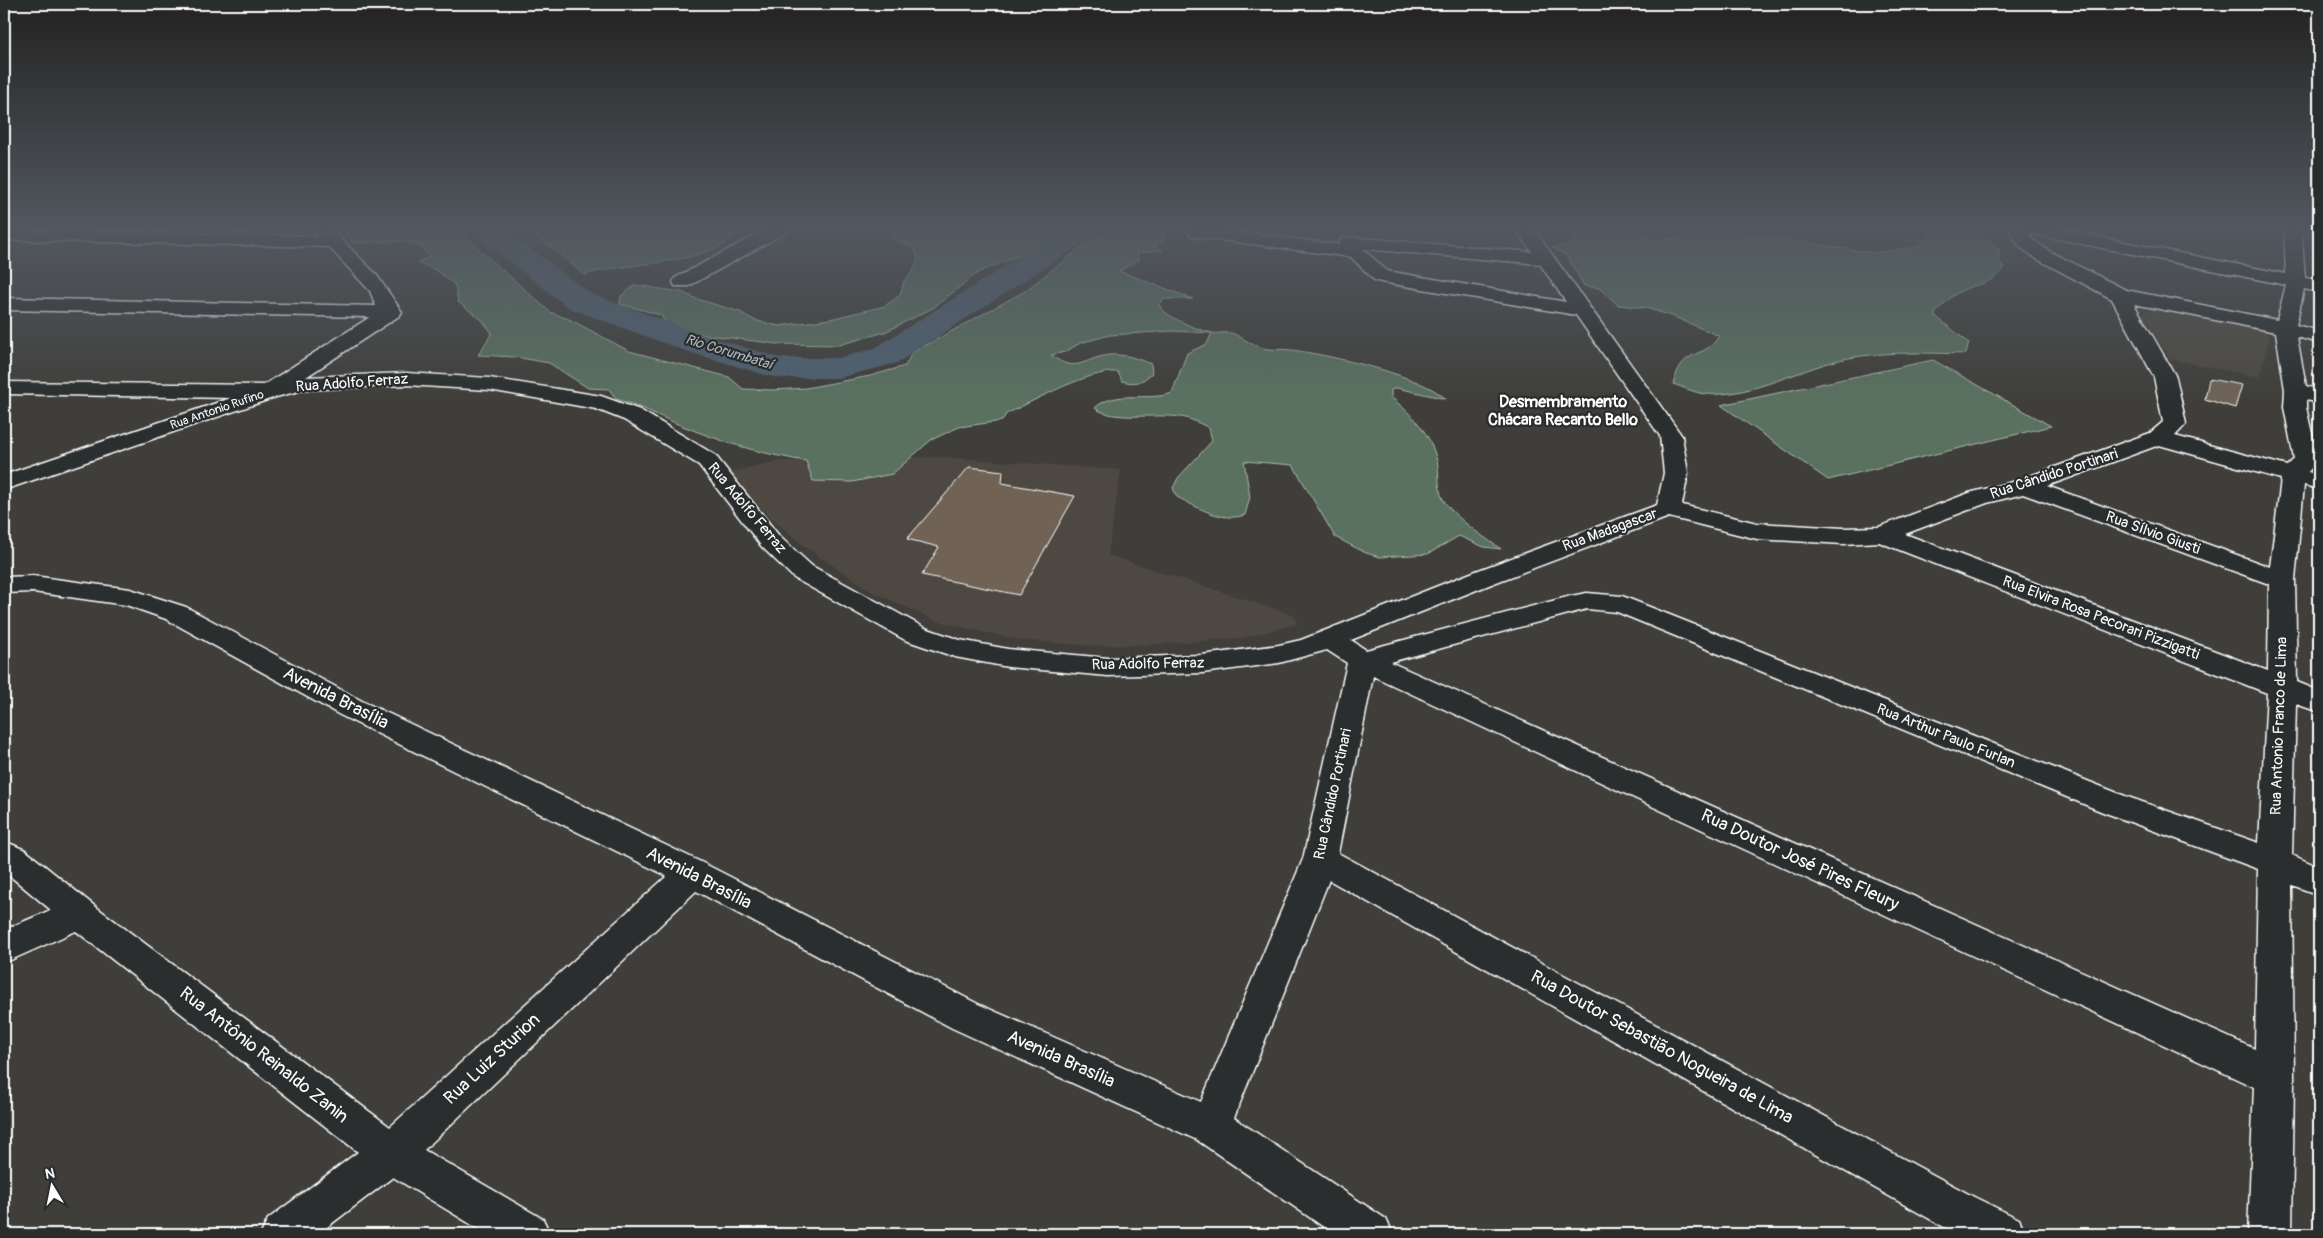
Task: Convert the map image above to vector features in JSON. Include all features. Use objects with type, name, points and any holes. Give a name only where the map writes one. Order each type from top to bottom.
[{"type":"street","points":[[375,286],[384,297],[383,302],[392,312]]},
{"type":"street","points":[[1439,286],[1582,310]]},
{"type":"street","name":"Rua Madagascar","points":[[1329,639],[1512,566],[1668,509],[1676,487],[1678,466],[1671,436],[1565,286]]},
{"type":"street","points":[[2101,286],[2120,296],[2285,328],[2319,338]]},
{"type":"street","name":"Rua Antonio Franco de Lima","points":[[2270,1234],[2274,1077],[2275,862],[2282,688],[2282,580],[2309,470],[2295,407],[2307,393],[2285,328],[2306,286]]},
{"type":"street","points":[[2120,296],[2165,377],[2166,432],[2309,470]]},
{"type":"street","points":[[4,304],[392,312]]},
{"type":"street","name":"Rua Antonio Rufino","points":[[4,483],[270,392],[392,312]]},
{"type":"street","name":"Rua Adolfo Ferraz","points":[[4,388],[270,392],[303,384],[406,379],[489,384],[601,403],[632,415],[708,460],[770,542],[803,572],[915,634],[955,648],[1008,658],[1108,667],[1202,664],[1279,654],[1329,639]]},
{"type":"street","name":"Rua Cândido Portinari","points":[[1668,509],[1712,522],[1757,531],[1843,536],[1882,534],[1978,498],[2024,486],[2166,432]]},
{"type":"street","name":"Rua Sílvio Giusti","points":[[2024,486],[2282,580]]},
{"type":"street","name":"Rua Elvira Rosa Pecorari Pizzigatti","points":[[1882,534],[2319,702]]},
{"type":"street","name":"Avenida Brasília","points":[[4,585],[33,584],[130,597],[176,613],[351,708],[692,873],[965,1016],[1211,1126],[1371,1234]]},
{"type":"street","name":"Rua Arthur Paulo Furlan","points":[[1362,660],[1571,604],[1587,601],[1622,604],[2114,804],[2275,862],[2319,882]]},
{"type":"street","name":"Rua Doutor José Pires Fleury","points":[[1329,639],[1362,660],[2274,1077]]},
{"type":"street","name":"Rua Cândido Portinari","points":[[1211,1126],[1320,859],[1362,660]]},
{"type":"street","name":"Rua Antônio Reinaldo Zanin","points":[[7,854],[80,914],[391,1153],[528,1234]]},
{"type":"street","name":"Rua Doutor Sebastião Nogueira de Lima","points":[[1320,859],[1959,1212],[2004,1234]]},
{"type":"street","name":"Rua Luiz Sturion","points":[[283,1234],[391,1153],[692,873]]},
{"type":"street","points":[[4,948],[24,936],[80,914]]},
{"type":"shaded area","points":[[2159,307],[2260,329],[2270,335],[2260,377],[2170,359],[2142,313]]},
{"type":"shaded area","points":[[940,457],[1121,470],[1108,555],[1293,615],[1298,624],[1241,638],[1160,644],[1095,646],[1018,640],[937,621],[871,591],[808,549],[756,505],[731,472],[778,461]]},
{"type":"green space","points":[[455,286],[520,286],[550,312],[571,320],[629,351],[729,377],[743,389],[806,388],[870,376],[905,366],[912,353],[1032,286],[1158,286],[1193,299],[1164,299],[1159,305],[1162,310],[1191,326],[1212,333],[1173,331],[1110,335],[1080,343],[1065,352],[1051,355],[1060,361],[1074,365],[1109,355],[1126,356],[1151,364],[1152,373],[1142,381],[1135,383],[1122,381],[1118,372],[1092,376],[1077,381],[1006,414],[1002,421],[959,427],[931,440],[892,474],[852,482],[813,481],[806,461],[757,451],[726,442],[672,422],[641,407],[616,399],[609,389],[588,388],[549,363],[515,357],[478,355],[492,333],[482,320],[458,302]]},
{"type":"green space","points":[[634,286],[640,286],[681,292],[740,312],[754,320],[779,326],[830,319],[885,306],[900,295],[903,286],[961,286],[933,308],[885,332],[839,345],[777,344],[669,330],[661,315],[620,304],[621,296]]},
{"type":"green space","points":[[1584,286],[1976,286],[1955,295],[1934,315],[1969,343],[1966,354],[1878,354],[1849,358],[1759,386],[1723,394],[1705,394],[1673,384],[1681,365],[1690,357],[1709,347],[1719,336],[1672,316],[1646,308],[1618,305],[1599,288]]},
{"type":"green space","points":[[1212,333],[1231,333],[1262,348],[1292,350],[1374,367],[1434,390],[1446,399],[1397,388],[1391,390],[1391,397],[1420,425],[1430,441],[1437,461],[1441,495],[1447,506],[1469,526],[1501,549],[1484,547],[1459,536],[1428,554],[1380,557],[1366,553],[1335,537],[1293,465],[1244,461],[1250,497],[1245,515],[1227,517],[1210,513],[1177,497],[1173,488],[1178,478],[1212,441],[1209,428],[1184,418],[1113,415],[1095,408],[1103,402],[1122,397],[1172,393],[1187,353],[1207,344]]},
{"type":"green space","points":[[1933,360],[2051,426],[1828,480],[1721,405]]},
{"type":"building","points":[[2209,379],[2242,385],[2235,408],[2205,399]]},
{"type":"building","points":[[969,467],[1003,471],[1002,483],[1075,496],[1019,595],[922,575],[939,547],[907,539]]},
{"type":"waterway","name":"Rio Corumbataí","points":[[560,286],[580,301],[698,344],[778,368],[838,368],[885,356],[995,286]]},
{"type":"district","name":"Desmembramento Chácara Recanto Bello","points":[[1563,411]]}]
